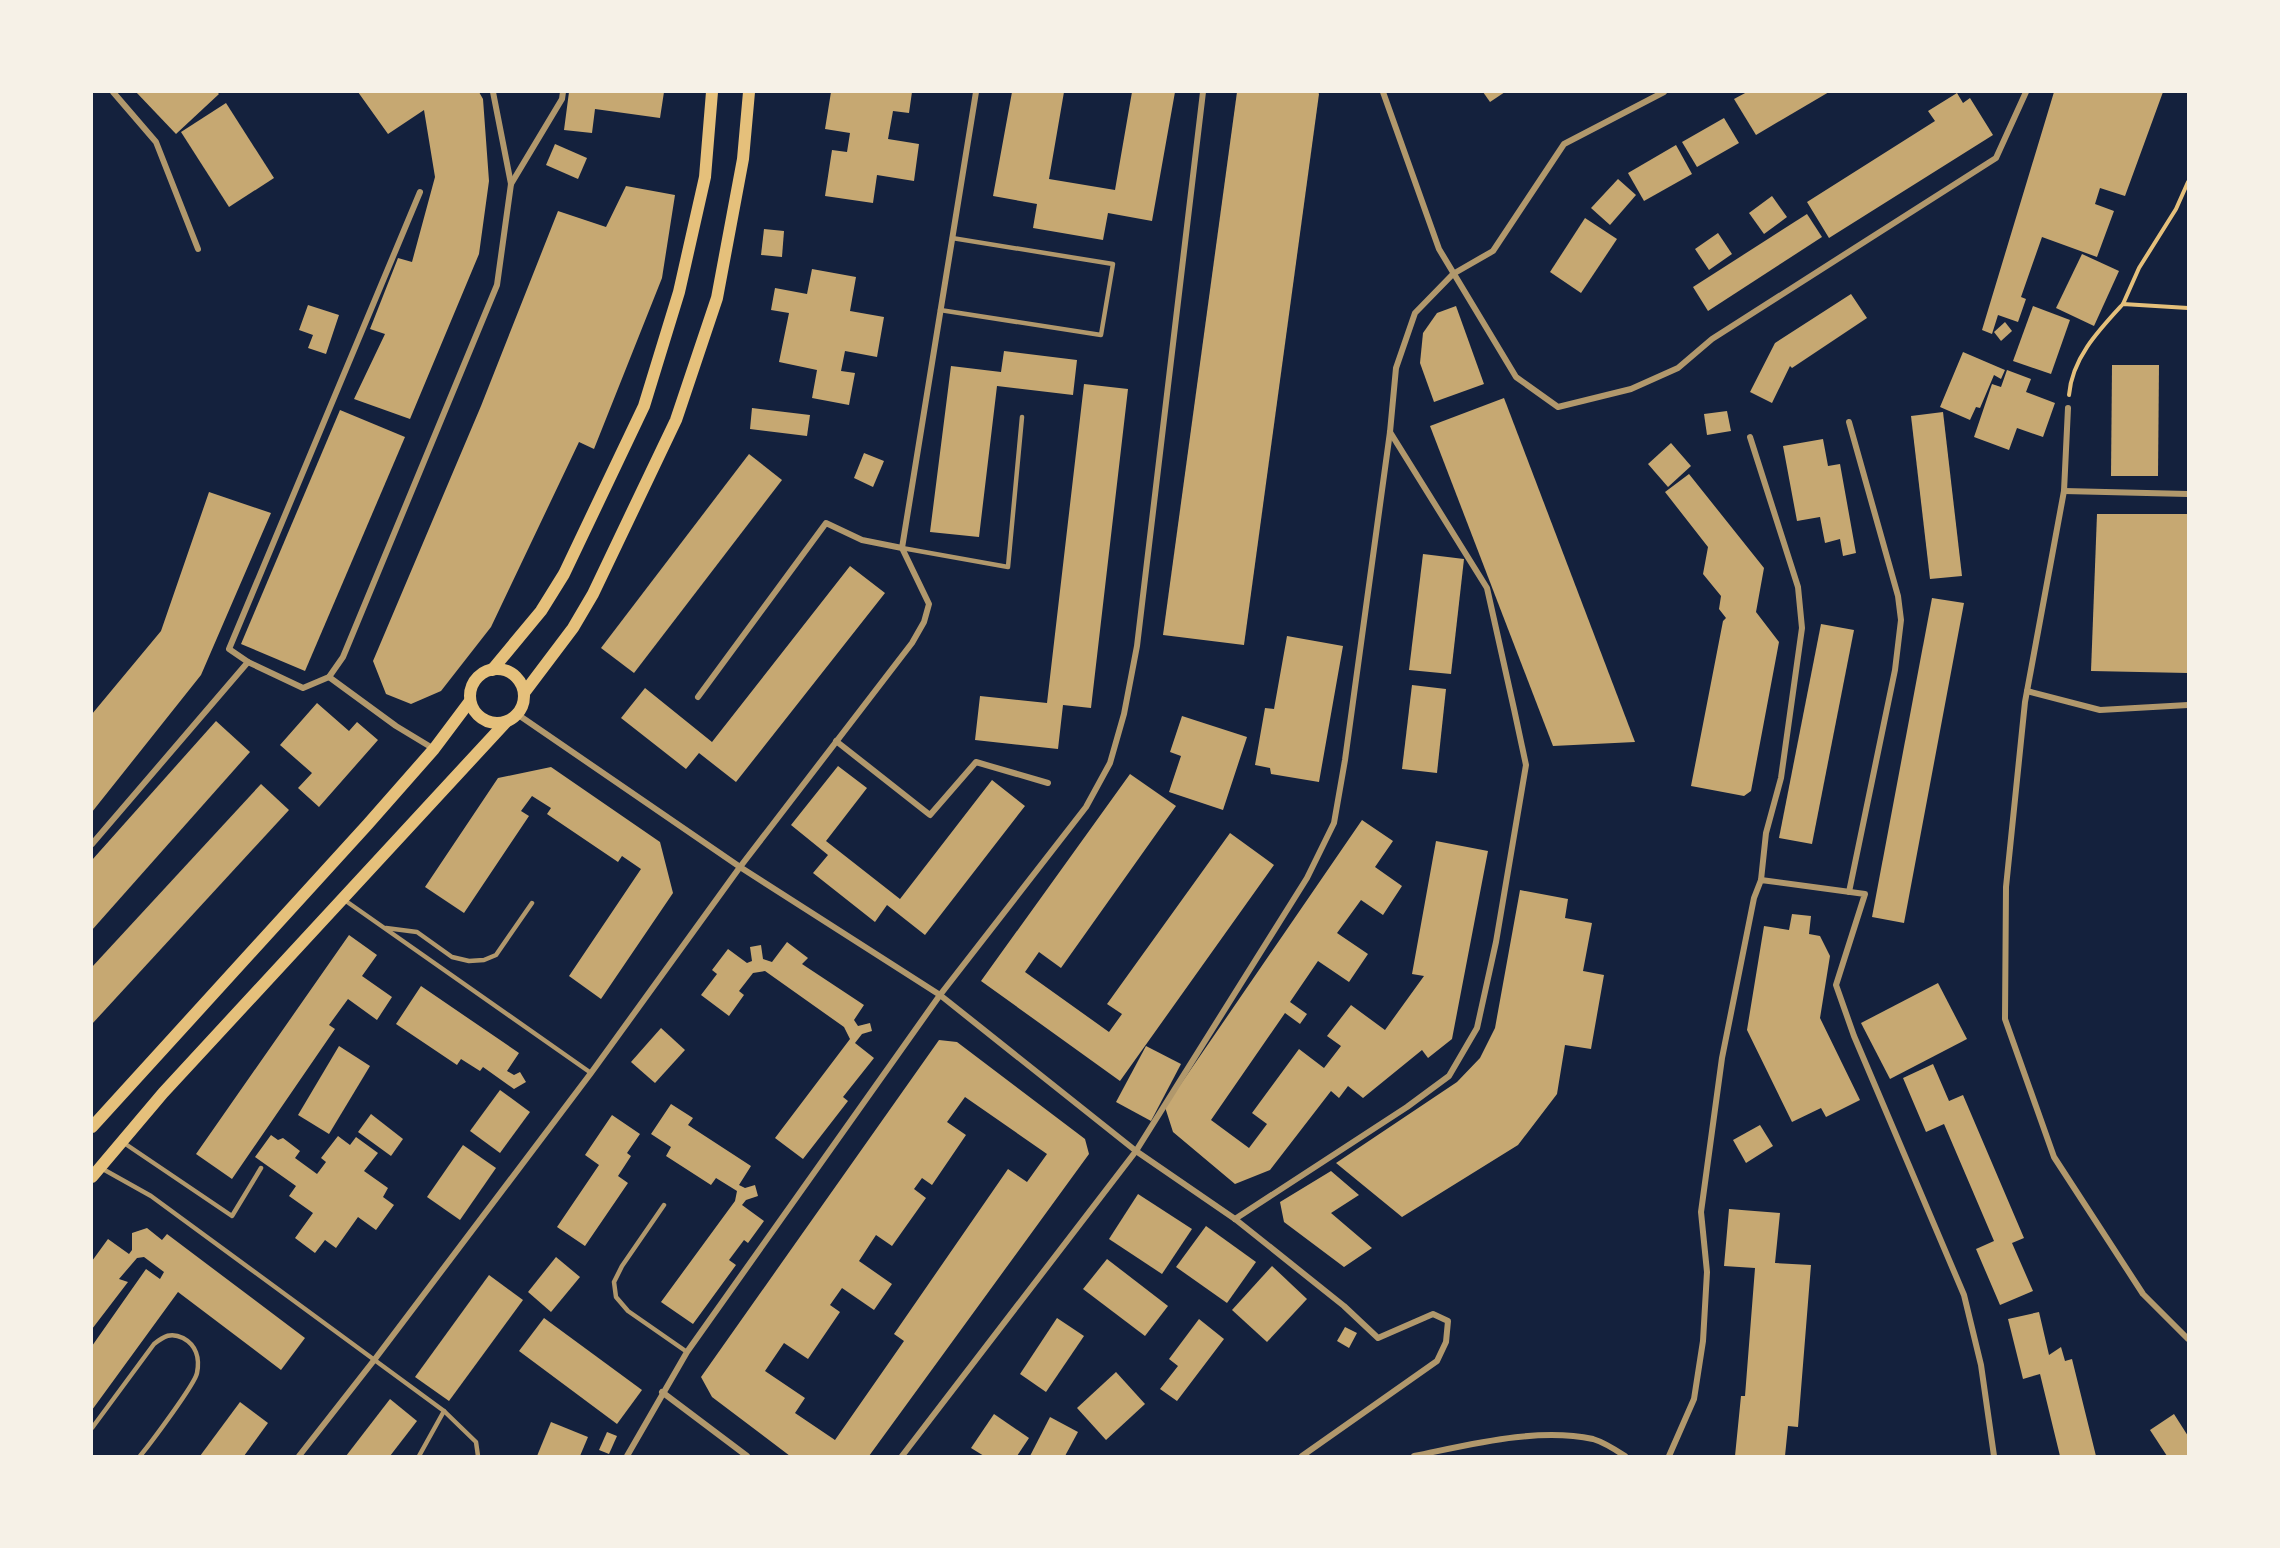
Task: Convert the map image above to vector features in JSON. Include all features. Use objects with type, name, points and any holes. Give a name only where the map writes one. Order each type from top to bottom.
[{"type":"main road","points":[[492,670],[541,611],[564,574],[644,406],[679,292],[705,177],[712,92]]},
{"type":"main road","points":[[524,693],[573,628],[593,594],[676,420],[717,298],[743,159],[749,92]]},
{"type":"main road","points":[[95,1172],[163,1093],[506,722],[517,714],[523,704],[524,693],[516,677],[500,669],[479,675],[471,687],[470,700],[473,710],[487,722],[506,722]]},
{"type":"main road","points":[[92,1127],[434,749],[470,700]]},
{"type":"street","points":[[113,92],[156,142],[198,249]]},
{"type":"street","points":[[420,192],[229,649],[248,662],[303,688],[329,677],[343,657],[497,285],[511,184],[493,92]]},
{"type":"street","points":[[511,184],[562,99],[563,92]]},
{"type":"street","points":[[299,1456],[591,1073],[740,867],[912,643],[927,613],[929,604],[902,548],[976,92]]},
{"type":"street","points":[[627,1456],[687,1352],[940,995],[1086,807],[1110,764],[1124,714],[1137,646],[1203,92]]},
{"type":"street","points":[[1383,92],[1438,249],[1516,377],[1558,407],[1631,389],[1678,368],[1712,339],[1996,158],[2026,92]]},
{"type":"street","points":[[902,1456],[1136,1151],[1307,878],[1334,823],[1345,760],[1390,432],[1396,368],[1415,313],[1454,274],[1493,251],[1564,144],[1664,92]]},
{"type":"street","points":[[2068,408],[2064,491],[2028,691],[2006,886],[2005,1019],[2054,1157],[2144,1294],[2188,1339]]},
{"type":"street","points":[[1849,422],[1898,596],[1901,620],[1895,670],[1849,892]]},
{"type":"street","points":[[1235,1219],[1407,1107],[1449,1076],[1477,1028],[1496,942],[1526,765],[1487,588],[1390,432]]},
{"type":"street","points":[[1669,1456],[1694,1399],[1701,1353],[1707,1272],[1701,1212],[1722,1058],[1754,898],[1761,880],[1766,833],[1781,778],[1802,628],[1798,587],[1750,437]]},
{"type":"street","points":[[2064,491],[2188,494]]},
{"type":"street","points":[[698,697],[826,523],[861,540],[902,548]]},
{"type":"street","points":[[92,844],[248,662]]},
{"type":"street","points":[[329,677],[396,726],[434,749]]},
{"type":"street","points":[[2028,691],[2100,710],[2188,705]]},
{"type":"street","points":[[517,714],[740,867],[940,995],[1136,1151],[1235,1219],[1344,1306],[1378,1338],[1433,1314],[1448,1321],[1446,1342],[1437,1361],[1302,1456]]},
{"type":"street","points":[[836,741],[930,815],[976,762],[1048,783]]},
{"type":"street","points":[[1761,880],[1865,894],[1836,985],[1854,1036],[1965,1295],[1981,1365],[1994,1456]]},
{"type":"street","points":[[662,1392],[747,1456]]},
{"type":"street","points":[[1414,1456],[1526,1436],[1562,1435],[1595,1440],[1625,1456]]},
{"type":"lane","points":[[940,310],[1101,335],[1113,264],[952,238]]},
{"type":"lane","points":[[902,548],[1008,567],[1022,417]]},
{"type":"lane","points":[[343,899],[591,1073]]},
{"type":"lane","points":[[384,927],[417,932],[452,957],[469,961],[484,960],[496,955],[532,903]]},
{"type":"lane","points":[[122,1142],[232,1216],[261,1168]]},
{"type":"lane","points":[[95,1172],[151,1196],[375,1359],[444,1412],[476,1442],[478,1456]]},
{"type":"lane","points":[[664,1205],[622,1266],[614,1282],[616,1297],[628,1311],[687,1352]]},
{"type":"lane","points":[[92,1428],[154,1344],[164,1336],[176,1334],[191,1342],[198,1356],[197,1375],[140,1456]]},
{"type":"lane","points":[[419,1456],[444,1412]]},
{"type":"path","points":[[2068,408],[2070,382],[2080,358],[2096,334],[2123,304],[2139,268],[2176,209],[2188,182]]},
{"type":"path","points":[[2123,304],[2188,308]]},
{"type":"building","points":[[136,92],[217,92],[219,94],[176,134]]},
{"type":"building","points":[[358,92],[479,92],[483,99],[489,181],[479,254],[410,419],[354,399],[385,334],[370,329],[398,258],[412,262],[435,177],[424,110],[388,134]]},
{"type":"building","points":[[569,92],[664,92],[660,118],[595,109],[592,133],[564,130]]},
{"type":"building","points":[[831,92],[912,92],[909,113],[893,111],[888,139],[919,144],[914,181],[877,175],[873,203],[825,196],[832,150],[847,152],[850,133],[825,129]]},
{"type":"building","points":[[1012,92],[1064,92],[1049,179],[1115,190],[1132,92],[1175,92],[1152,221],[1108,213],[1103,240],[1033,228],[1037,204],[993,196]]},
{"type":"building","points":[[1237,92],[1318,92],[1319,94],[1244,645],[1163,635]]},
{"type":"building","points":[[1483,92],[1505,92],[1490,102]]},
{"type":"building","points":[[1747,92],[1829,92],[1756,135],[1734,99]]},
{"type":"building","points":[[2054,92],[2163,92],[2125,196],[2100,188],[2095,204],[2114,211],[2097,257],[2042,237],[2021,297],[2026,299],[2018,322],[1998,315],[1992,334],[1982,330]]},
{"type":"building","points":[[1957,93],[1963,103],[1970,98],[1993,135],[1829,238],[1807,202],[1935,121],[1928,111]]},
{"type":"building","points":[[226,103],[274,178],[229,207],[181,132]]},
{"type":"building","points":[[1724,118],[1739,143],[1697,167],[1682,142]]},
{"type":"building","points":[[555,144],[587,158],[578,179],[546,165]]},
{"type":"building","points":[[1676,145],[1692,174],[1644,201],[1628,173]]},
{"type":"building","points":[[1618,179],[1636,195],[1610,225],[1591,208]]},
{"type":"building","points":[[626,186],[675,195],[662,278],[594,449],[579,442],[491,627],[441,691],[411,704],[386,694],[373,661],[481,406],[558,211],[606,227]]},
{"type":"building","points":[[1772,196],[1787,217],[1764,234],[1749,213]]},
{"type":"building","points":[[1807,214],[1822,237],[1708,311],[1693,287]]},
{"type":"building","points":[[1585,218],[1617,239],[1581,293],[1550,272]]},
{"type":"building","points":[[764,229],[784,231],[782,257],[761,255]]},
{"type":"building","points":[[1718,233],[1732,254],[1709,270],[1695,249]]},
{"type":"building","points":[[2082,254],[2119,271],[2094,326],[2056,308]]},
{"type":"building","points":[[812,269],[856,277],[850,311],[884,317],[877,357],[845,351],[841,371],[855,373],[849,405],[812,398],[817,370],[779,362],[789,313],[771,310],[775,288],[807,294]]},
{"type":"building","points":[[1851,294],[1867,318],[1792,368],[1790,366],[1772,403],[1750,392],[1775,343]]},
{"type":"building","points":[[308,305],[339,315],[326,354],[308,348],[313,335],[299,330]]},
{"type":"building","points":[[1456,306],[1484,384],[1434,402],[1420,363],[1423,333],[1437,313]]},
{"type":"building","points":[[2033,306],[2070,320],[2051,374],[2013,361]]},
{"type":"building","points":[[2005,322],[2012,331],[2001,341],[1994,332]]},
{"type":"building","points":[[1004,351],[1077,360],[1073,395],[997,386],[979,537],[930,532],[951,366],[1001,372]]},
{"type":"building","points":[[1963,352],[2005,370],[2001,379],[1994,375],[1980,408],[1976,407],[1970,420],[1940,407]]},
{"type":"building","points":[[2112,365],[2159,365],[2158,476],[2111,476]]},
{"type":"building","points":[[2007,370],[2031,379],[2026,392],[2055,403],[2043,437],[2017,428],[2009,450],[1974,437],[1992,384],[2001,387]]},
{"type":"building","points":[[1084,384],[1128,389],[1091,708],[1063,705],[1058,749],[975,740],[980,696],[1047,703]]},
{"type":"building","points":[[1504,398],[1635,742],[1553,746],[1430,426]]},
{"type":"building","points":[[752,408],[810,415],[807,436],[750,429]]},
{"type":"building","points":[[340,410],[405,437],[305,671],[241,644]]},
{"type":"building","points":[[1727,411],[1731,431],[1707,435],[1704,414]]},
{"type":"building","points":[[1943,412],[1962,576],[1930,579],[1911,416]]},
{"type":"building","points":[[1823,439],[1828,466],[1840,464],[1856,553],[1843,556],[1840,539],[1825,543],[1820,517],[1797,521],[1783,446]]},
{"type":"building","points":[[1671,443],[1691,466],[1668,487],[1648,464]]},
{"type":"building","points":[[864,453],[884,461],[873,487],[854,478]]},
{"type":"building","points":[[749,454],[782,480],[634,673],[601,648]]},
{"type":"building","points":[[1689,474],[1764,568],[1756,612],[1779,642],[1751,791],[1744,796],[1691,786],[1723,621],[1726,618],[1719,609],[1721,596],[1703,574],[1708,547],[1665,492]]},
{"type":"building","points":[[209,492],[271,513],[201,675],[92,812],[92,714],[161,631]]},
{"type":"building","points":[[2097,514],[2188,514],[2188,673],[2091,671]]},
{"type":"building","points":[[1423,554],[1464,559],[1451,674],[1409,670]]},
{"type":"building","points":[[850,566],[885,593],[736,782],[699,753],[686,769],[621,718],[645,688],[712,742]]},
{"type":"building","points":[[1932,598],[1964,603],[1904,923],[1872,917]]},
{"type":"building","points":[[1821,624],[1854,630],[1812,844],[1779,838]]},
{"type":"building","points":[[1287,636],[1343,646],[1319,782],[1271,774],[1270,768],[1255,765],[1265,708],[1274,709]]},
{"type":"building","points":[[1412,685],[1446,689],[1437,773],[1402,769]]},
{"type":"building","points":[[317,703],[349,731],[357,722],[378,740],[319,807],[298,788],[312,773],[280,745]]},
{"type":"building","points":[[1182,716],[1247,737],[1223,810],[1169,792],[1181,756],[1170,752]]},
{"type":"building","points":[[216,721],[250,752],[92,930],[92,860]]},
{"type":"building","points":[[838,766],[867,788],[826,841],[900,899],[992,780],[1025,806],[925,935],[887,905],[875,922],[813,873],[828,855],[791,825]]},
{"type":"building","points":[[551,767],[660,842],[673,893],[601,999],[569,976],[641,869],[622,856],[618,862],[547,814],[551,808],[532,796],[521,811],[529,816],[464,913],[425,887],[498,778]]},
{"type":"building","points":[[1130,774],[1176,806],[1061,968],[1039,952],[1025,972],[1109,1032],[1122,1014],[1107,1004],[1230,833],[1274,865],[1120,1081],[981,981]]},
{"type":"building","points":[[261,784],[289,810],[92,1024],[92,967]]},
{"type":"building","points":[[1362,820],[1393,841],[1375,867],[1402,886],[1383,915],[1361,900],[1337,933],[1368,954],[1349,982],[1318,961],[1290,1002],[1307,1014],[1300,1024],[1285,1013],[1211,1120],[1249,1148],[1267,1124],[1252,1113],[1299,1049],[1324,1068],[1341,1046],[1327,1036],[1351,1005],[1385,1030],[1424,976],[1412,974],[1436,841],[1488,851],[1452,1039],[1428,1058],[1422,1050],[1363,1098],[1348,1086],[1339,1098],[1331,1091],[1270,1170],[1235,1184],[1173,1132],[1165,1107]]},
{"type":"building","points":[[1520,890],[1568,899],[1565,918],[1592,923],[1583,971],[1604,975],[1591,1049],[1565,1045],[1557,1094],[1518,1145],[1402,1217],[1336,1163],[1457,1082],[1480,1058],[1495,1028]]},
{"type":"building","points":[[1792,914],[1811,916],[1809,934],[1820,936],[1830,956],[1820,1018],[1860,1100],[1826,1117],[1821,1108],[1792,1122],[1747,1030],[1764,926],[1789,930]]},
{"type":"building","points":[[349,935],[377,955],[362,976],[392,997],[377,1020],[348,999],[329,1025],[335,1029],[232,1179],[196,1154]]},
{"type":"building","points":[[787,942],[808,958],[802,964],[864,1005],[854,1020],[858,1026],[870,1023],[872,1031],[862,1034],[855,1043],[874,1058],[843,1097],[848,1101],[803,1159],[775,1138],[850,1039],[844,1027],[765,971],[753,973],[739,991],[744,995],[729,1016],[701,995],[717,974],[712,970],[728,949],[747,963],[752,961],[750,947],[761,945],[763,959],[772,962]]},
{"type":"building","points":[[1938,983],[1967,1039],[1890,1079],[1861,1023]]},
{"type":"building","points":[[421,986],[519,1053],[507,1071],[514,1075],[520,1072],[526,1082],[514,1089],[483,1067],[480,1071],[461,1059],[457,1065],[396,1024]]},
{"type":"building","points":[[661,1028],[685,1050],[655,1083],[631,1062]]},
{"type":"building","points":[[939,1040],[957,1042],[1085,1139],[1089,1154],[869,1456],[790,1456],[712,1397],[701,1377]],"holes":[[[965,1097],[1047,1154],[1027,1182],[1008,1169],[894,1334],[904,1341],[835,1440],[795,1413],[805,1398],[765,1371],[784,1343],[808,1359],[840,1312],[830,1305],[842,1288],[874,1310],[892,1284],[859,1261],[876,1235],[892,1246],[926,1198],[914,1189],[922,1178],[932,1185],[966,1135],[947,1122]]]},
{"type":"building","points":[[339,1046],[370,1066],[329,1134],[298,1115]]},
{"type":"building","points":[[1146,1046],[1181,1064],[1151,1121],[1116,1102]]},
{"type":"building","points":[[1933,1064],[1949,1101],[1963,1095],[2024,1238],[2012,1243],[2033,1291],[2000,1305],[1976,1249],[1994,1241],[1944,1124],[1926,1132],[1903,1078]]},
{"type":"building","points":[[500,1090],[530,1112],[500,1153],[470,1131]]},
{"type":"building","points":[[671,1104],[693,1118],[688,1125],[751,1166],[739,1185],[745,1188],[755,1185],[758,1196],[746,1200],[742,1205],[764,1221],[748,1243],[744,1240],[729,1260],[736,1265],[693,1324],[661,1302],[735,1201],[737,1191],[716,1178],[711,1185],[666,1156],[671,1147],[651,1134]]},
{"type":"building","points":[[371,1114],[403,1139],[391,1156],[358,1132]]},
{"type":"building","points":[[612,1115],[640,1134],[627,1153],[631,1156],[618,1176],[628,1183],[585,1246],[557,1227],[599,1165],[585,1155]]},
{"type":"building","points":[[1760,1125],[1773,1146],[1746,1163],[1733,1140]]},
{"type":"building","points":[[271,1135],[278,1140],[283,1138],[300,1151],[295,1158],[317,1174],[326,1162],[321,1158],[338,1136],[350,1145],[356,1137],[378,1153],[364,1171],[388,1188],[383,1197],[394,1205],[376,1230],[358,1217],[336,1248],[325,1240],[315,1253],[295,1238],[313,1213],[289,1196],[296,1186],[255,1157]]},
{"type":"building","points":[[463,1145],[496,1168],[460,1220],[427,1197]]},
{"type":"building","points":[[1331,1171],[1359,1195],[1331,1213],[1372,1248],[1344,1267],[1284,1222],[1280,1202]]},
{"type":"building","points":[[1138,1194],[1192,1229],[1162,1274],[1109,1239]]},
{"type":"building","points":[[1729,1209],[1780,1213],[1775,1263],[1811,1265],[1798,1427],[1788,1426],[1785,1456],[1735,1456],[1741,1396],[1745,1396],[1755,1268],[1724,1266]]},
{"type":"building","points":[[1206,1226],[1256,1262],[1227,1303],[1176,1267]]},
{"type":"building","points":[[147,1228],[162,1240],[167,1234],[305,1338],[281,1370],[178,1292],[92,1410],[92,1346],[146,1269],[160,1279],[164,1272],[144,1257],[137,1258],[119,1279],[128,1282],[92,1329],[92,1261],[108,1239],[129,1254],[132,1250],[132,1233]]},
{"type":"building","points":[[556,1257],[580,1277],[551,1312],[528,1292]]},
{"type":"building","points":[[1107,1259],[1168,1306],[1145,1336],[1083,1289]]},
{"type":"building","points":[[1272,1266],[1307,1299],[1267,1342],[1232,1310]]},
{"type":"building","points":[[489,1275],[523,1300],[449,1401],[415,1377]]},
{"type":"building","points":[[2039,1312],[2049,1355],[2061,1347],[2065,1361],[2072,1359],[2096,1456],[2060,1456],[2040,1374],[2023,1379],[2008,1319]]},
{"type":"building","points":[[544,1318],[642,1390],[617,1424],[519,1351]]},
{"type":"building","points":[[1057,1318],[1084,1336],[1046,1392],[1020,1374]]},
{"type":"building","points":[[1199,1319],[1224,1339],[1177,1401],[1160,1389],[1178,1366],[1169,1359]]},
{"type":"building","points":[[1345,1327],[1357,1333],[1349,1348],[1337,1341]]},
{"type":"building","points":[[1116,1372],[1145,1404],[1106,1440],[1077,1408]]},
{"type":"building","points":[[390,1399],[417,1421],[390,1456],[346,1456]]},
{"type":"building","points":[[240,1402],[268,1423],[244,1456],[200,1456]]},
{"type":"building","points":[[994,1414],[1029,1438],[1017,1456],[984,1456],[971,1448]]},
{"type":"building","points":[[2174,1414],[2188,1436],[2188,1456],[2167,1456],[2150,1430]]},
{"type":"building","points":[[1050,1417],[1078,1432],[1065,1456],[1030,1456]]},
{"type":"building","points":[[551,1422],[588,1437],[580,1456],[537,1456]]},
{"type":"building","points":[[607,1432],[617,1436],[609,1454],[599,1450]]}]
